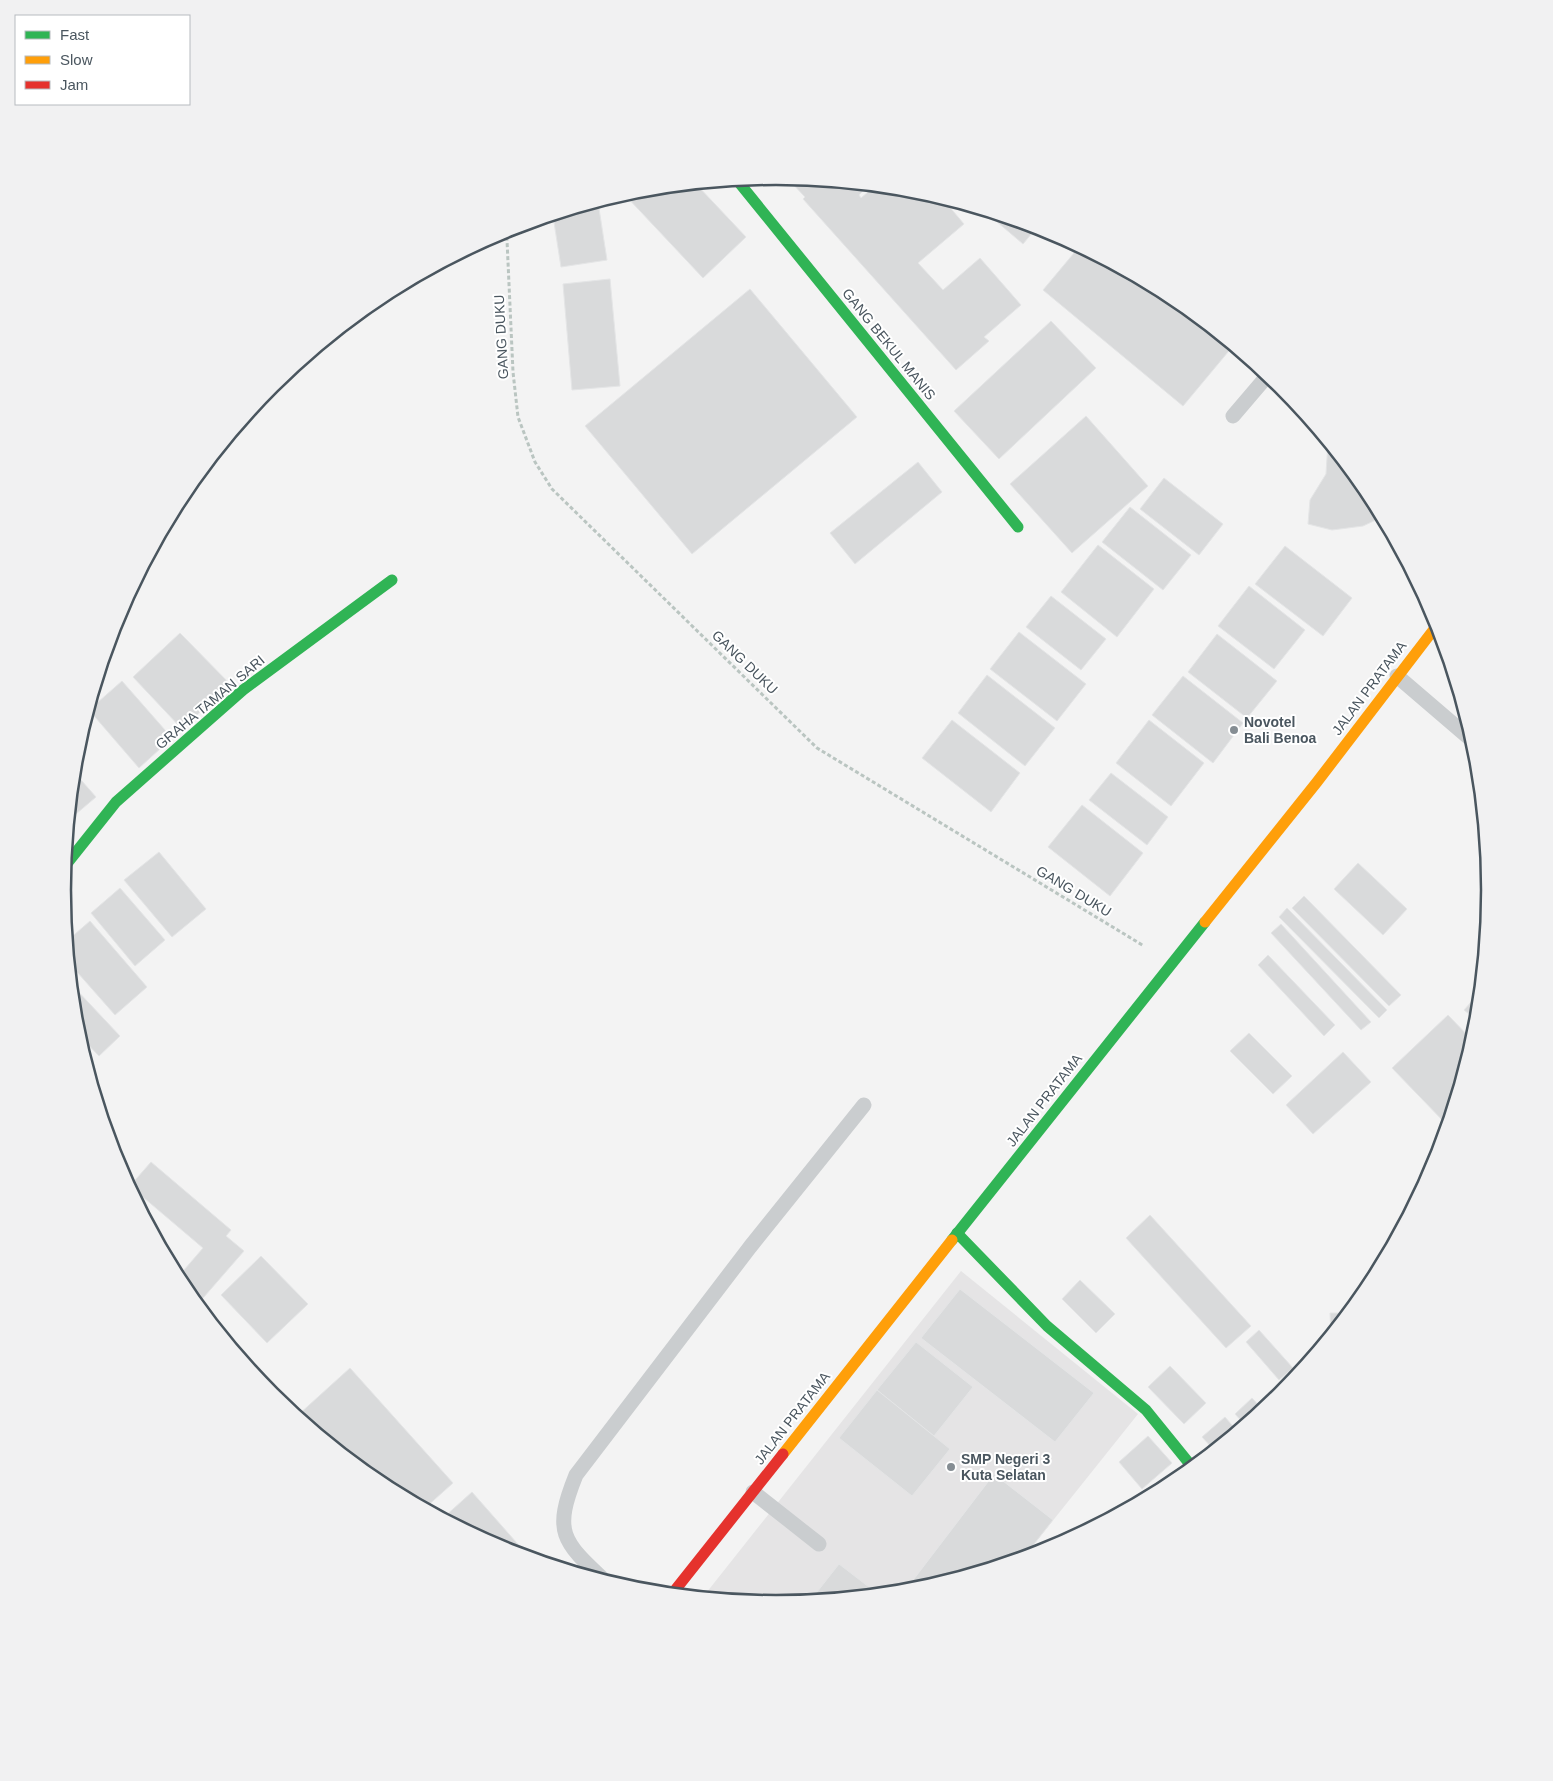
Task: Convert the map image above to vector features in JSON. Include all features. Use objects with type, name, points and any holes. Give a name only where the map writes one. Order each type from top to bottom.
[{"type":"street","name":"GANG BEKUL MANIS","points":[[742,186],[1018,527]]},
{"type":"street","name":"GRAHA TAMAN SARI","points":[[72,857],[116,802],[243,690],[392,580]]},
{"type":"street","name":"JALAN PRATAMA","points":[[676,1589],[1171,963],[1317,782],[1432,632]]},
{"type":"street","points":[[958,1233],[1048,1326],[1146,1410],[1188,1462]]},
{"type":"lane","points":[[1233,416],[1263,381]]},
{"type":"lane","points":[[1397,676],[1464,733]]},
{"type":"lane","points":[[596,1572],[578,1556],[562,1529],[564,1506],[576,1476],[750,1246],[864,1105]]},
{"type":"lane","points":[[753,1492],[819,1544]]},
{"type":"path","name":"GANG DUKU","points":[[507,239],[513,372],[518,417],[536,462],[552,489],[817,748],[1171,963]]},
{"type":"shaded area","name":"SMP Negeri 3 Kuta Selatan","points":[[961,1271],[1138,1414],[1031,1547],[959,1572],[869,1590],[776,1596],[707,1592]]},
{"type":"building","points":[[795,186],[863,191],[859,195],[861,198],[869,191],[950,207],[964,224],[918,263],[943,290],[980,258],[1021,305],[984,337],[989,341],[956,370],[803,199],[805,197]]},
{"type":"building","points":[[701,190],[746,237],[703,278],[630,201]]},
{"type":"building","points":[[599,208],[607,260],[561,267],[554,222]]},
{"type":"building","points":[[995,221],[1032,234],[1023,244]]},
{"type":"building","points":[[1070,250],[1129,280],[1168,304],[1230,350],[1183,406],[1043,290],[1074,253]]},
{"type":"building","points":[[610,279],[620,386],[572,390],[563,284]]},
{"type":"building","points":[[750,289],[857,417],[692,554],[585,426]]},
{"type":"building","points":[[1051,321],[1096,368],[999,459],[954,411]]},
{"type":"building","points":[[1086,416],[1148,486],[1072,553],[1010,484]]},
{"type":"building","points":[[1327,450],[1376,520],[1363,526],[1332,530],[1308,524],[1310,500],[1326,474]]},
{"type":"building","points":[[918,462],[942,492],[855,564],[830,533]]},
{"type":"building","points":[[1164,478],[1223,524],[1199,555],[1140,509]]},
{"type":"building","points":[[1130,507],[1191,555],[1163,590],[1102,542]]},
{"type":"building","points":[[1098,545],[1154,589],[1117,637],[1061,592]]},
{"type":"building","points":[[1285,546],[1352,598],[1323,636],[1255,584]]},
{"type":"building","points":[[1249,586],[1305,630],[1274,669],[1218,626]]},
{"type":"building","points":[[1051,596],[1106,639],[1081,670],[1026,627]]},
{"type":"building","points":[[1019,632],[1086,684],[1057,721],[990,669]]},
{"type":"building","points":[[180,633],[230,684],[182,729],[133,677]]},
{"type":"building","points":[[1217,634],[1277,681],[1247,718],[1188,672]]},
{"type":"building","points":[[987,675],[1055,728],[1025,766],[958,713]]},
{"type":"building","points":[[1183,676],[1243,723],[1213,763],[1152,715]]},
{"type":"building","points":[[122,681],[172,738],[139,768],[93,715],[96,703]]},
{"type":"building","points":[[952,720],[1020,773],[991,812],[922,758]]},
{"type":"building","points":[[1149,720],[1204,763],[1171,806],[1116,763]]},
{"type":"building","points":[[1111,773],[1168,817],[1147,845],[1089,800]]},
{"type":"building","points":[[80,779],[96,797],[76,814]]},
{"type":"building","points":[[1082,805],[1143,853],[1110,896],[1048,847]]},
{"type":"building","points":[[159,852],[206,909],[172,937],[124,880]]},
{"type":"building","points":[[1358,863],[1407,909],[1383,935],[1334,889]]},
{"type":"building","points":[[120,888],[165,940],[135,966],[91,913]]},
{"type":"building","points":[[1304,896],[1401,995],[1389,1006],[1292,908]]},
{"type":"building","points":[[1287,908],[1387,1010],[1379,1018],[1279,917]]},
{"type":"building","points":[[90,921],[147,987],[115,1015],[76,971],[73,936]]},
{"type":"building","points":[[1281,924],[1371,1022],[1361,1030],[1271,933]]},
{"type":"building","points":[[1268,955],[1335,1025],[1324,1036],[1258,965]]},
{"type":"building","points":[[79,992],[120,1036],[99,1056],[89,1045]]},
{"type":"building","points":[[1473,1000],[1470,1015],[1464,1010]]},
{"type":"building","points":[[1448,1015],[1467,1034],[1458,1073],[1443,1121],[1392,1068]]},
{"type":"building","points":[[1249,1033],[1292,1076],[1273,1094],[1230,1051]]},
{"type":"building","points":[[1343,1052],[1371,1082],[1313,1134],[1286,1105]]},
{"type":"building","points":[[151,1162],[231,1230],[226,1236],[244,1251],[202,1299],[183,1271],[203,1248],[141,1195],[134,1181]]},
{"type":"building","points":[[1150,1215],[1251,1326],[1226,1348],[1126,1238]]},
{"type":"building","points":[[261,1256],[308,1304],[267,1343],[221,1295]]},
{"type":"building","points":[[1080,1280],[1115,1314],[1096,1333],[1062,1299]]},
{"type":"building","points":[[960,1289],[1094,1393],[1055,1442],[921,1338]]},
{"type":"building","points":[[1330,1313],[1341,1313],[1336,1320],[1331,1327]]},
{"type":"building","points":[[1259,1330],[1293,1368],[1279,1380],[1246,1342]]},
{"type":"building","points":[[916,1342],[973,1387],[934,1436],[877,1390]]},
{"type":"building","points":[[1170,1366],[1206,1403],[1184,1424],[1148,1387]]},
{"type":"building","points":[[350,1368],[453,1483],[430,1504],[385,1477],[347,1450],[302,1412]]},
{"type":"building","points":[[877,1390],[950,1449],[912,1496],[839,1438]]},
{"type":"building","points":[[1252,1398],[1258,1405],[1242,1421],[1235,1414]]},
{"type":"building","points":[[1225,1417],[1234,1427],[1211,1446],[1202,1437]]},
{"type":"building","points":[[1148,1436],[1172,1463],[1142,1489],[1119,1462]]},
{"type":"building","points":[[994,1474],[1053,1520],[1031,1547],[959,1572],[911,1582]]},
{"type":"building","points":[[472,1492],[520,1547],[465,1523],[448,1514]]},
{"type":"building","points":[[839,1564],[872,1589],[823,1594],[815,1594]]},
{"type":"traffic: fast","points":[[742,186],[1018,527]]},
{"type":"traffic: fast","points":[[72,857],[116,802],[243,690],[392,580]]},
{"type":"traffic: fast","points":[[952,1240],[1205,922]]},
{"type":"traffic: fast","points":[[957,1233],[1047,1326],[1146,1410],[1188,1462]]},
{"type":"traffic: slow","points":[[1205,922],[1317,782],[1432,632]]},
{"type":"traffic: slow","points":[[783,1454],[952,1240]]},
{"type":"traffic: jam","points":[[676,1589],[783,1454]]},
{"type":"place","name":"Novotel Bali Benoa","points":[[1234,730]]},
{"type":"place","name":"SMP Negeri 3 Kuta Selatan","points":[[951,1467]]}]
